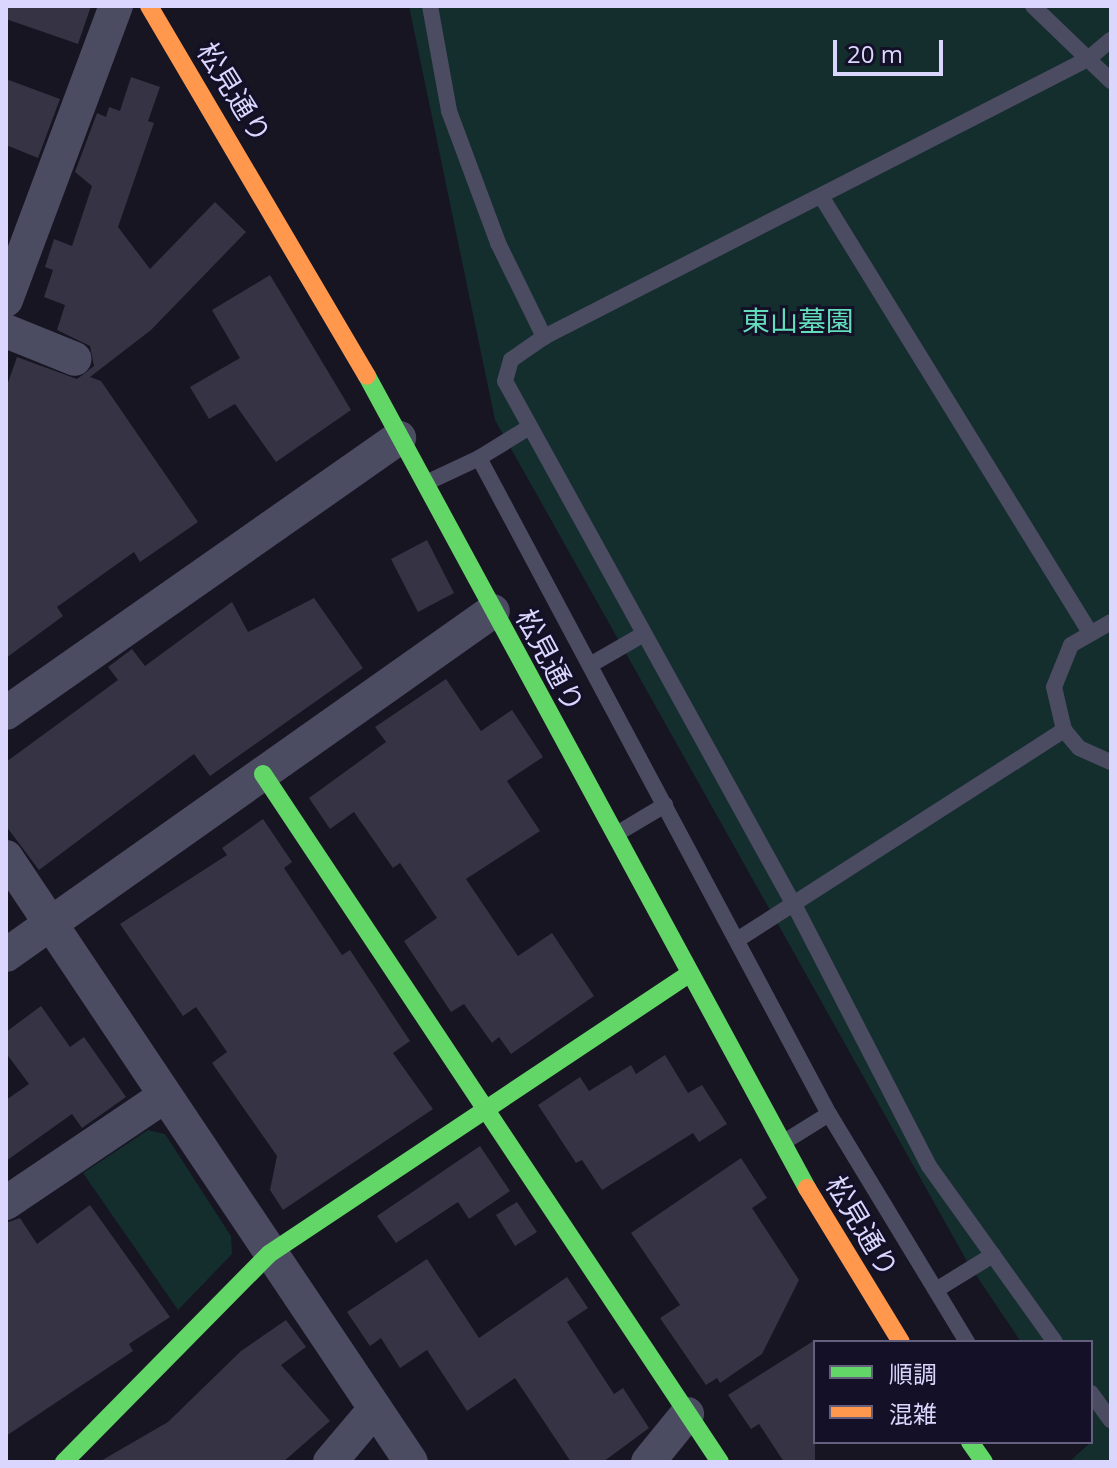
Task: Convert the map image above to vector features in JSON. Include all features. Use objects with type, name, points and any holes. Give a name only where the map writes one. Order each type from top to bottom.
[{"type":"street","points":[[6,300],[116,6]]},
{"type":"street","name":"松見通り","points":[[149,6],[268,197],[689,974],[783,1143],[900,1340]]},
{"type":"street","points":[[6,331],[75,359]]},
{"type":"street","points":[[6,713],[399,438]]},
{"type":"street","points":[[6,955],[493,611]]},
{"type":"street","points":[[263,774],[720,1462]]},
{"type":"street","points":[[6,857],[163,1097],[411,1462]]},
{"type":"street","points":[[64,1462],[269,1254],[689,974]]},
{"type":"street","points":[[6,1203],[163,1097]]},
{"type":"street","points":[[330,1462],[375,1409]]},
{"type":"street","points":[[648,1462],[687,1414]]},
{"type":"street","points":[[971,1444],[984,1462]]},
{"type":"lane","points":[[430,6],[449,111],[498,243],[544,337]]},
{"type":"lane","points":[[1033,6],[1111,81]]},
{"type":"lane","points":[[1054,1340],[929,1166],[794,905],[642,635],[505,381],[511,360],[544,337],[1088,59],[1111,40]]},
{"type":"lane","points":[[821,196],[1089,631]]},
{"type":"lane","points":[[423,485],[479,458],[528,428]]},
{"type":"lane","points":[[479,458],[829,1114],[966,1340]]},
{"type":"lane","points":[[1111,622],[1089,631],[1071,645],[1057,676],[1056,710],[1064,730],[1079,748],[1111,762]]},
{"type":"lane","points":[[590,665],[642,635]]},
{"type":"lane","points":[[737,940],[1064,730]]},
{"type":"lane","points":[[613,836],[665,805]]},
{"type":"lane","points":[[783,1143],[829,1114]]},
{"type":"lane","points":[[936,1290],[993,1255]]},
{"type":"lane","points":[[1093,1396],[1111,1421]]},
{"type":"green space","name":"東山墓園","points":[[409,6],[1111,6],[1111,1462],[1069,1462],[1089,1444],[1093,1444],[1093,1340],[1020,1340],[968,1263],[495,420]]},
{"type":"green space","points":[[148,1130],[165,1134],[231,1236],[232,1254],[178,1310],[83,1173]]},
{"type":"building","points":[[6,6],[91,6],[78,44],[6,19]]},
{"type":"building","points":[[131,77],[160,87],[148,121],[154,123],[118,227],[150,269],[215,202],[246,232],[151,330],[90,377],[101,381],[198,522],[140,562],[134,552],[57,607],[63,616],[6,658],[6,388],[17,357],[77,379],[94,366],[90,346],[57,330],[65,305],[44,297],[53,270],[45,267],[54,239],[72,246],[92,186],[75,172],[97,113],[106,117],[109,107],[120,111]]},
{"type":"building","points":[[6,79],[60,99],[38,158],[6,145]]},
{"type":"building","points":[[270,275],[351,410],[276,462],[235,404],[209,419],[190,387],[240,358],[212,310]]},
{"type":"building","points":[[427,540],[454,593],[418,612],[391,559]]},
{"type":"building","points":[[314,598],[363,668],[210,776],[194,754],[39,870],[6,826],[6,762],[118,680],[108,667],[132,649],[145,666],[232,602],[248,632]]},
{"type":"building","points":[[446,679],[481,731],[512,710],[543,757],[507,781],[540,831],[466,879],[518,956],[552,933],[594,996],[511,1054],[499,1037],[492,1043],[464,1004],[451,1012],[404,941],[437,918],[400,863],[393,868],[354,812],[330,829],[309,798],[386,742],[375,727]]},
{"type":"building","points":[[263,819],[292,862],[284,868],[342,955],[350,950],[410,1041],[393,1053],[433,1109],[283,1210],[270,1190],[277,1156],[212,1063],[227,1052],[196,1007],[183,1016],[120,924],[227,855],[222,848]]},
{"type":"building","points":[[41,1006],[70,1047],[84,1037],[126,1097],[82,1128],[72,1114],[6,1161],[6,1100],[29,1084],[6,1053],[6,1032]]},
{"type":"building","points":[[665,1055],[688,1093],[702,1085],[727,1124],[699,1142],[693,1133],[602,1190],[582,1160],[576,1163],[538,1105],[580,1077],[589,1091],[631,1065],[636,1074]]},
{"type":"building","points":[[480,1146],[510,1191],[469,1219],[458,1202],[396,1243],[377,1216]]},
{"type":"building","points":[[741,1158],[767,1198],[752,1208],[799,1280],[762,1354],[720,1383],[717,1378],[706,1385],[660,1318],[680,1305],[631,1233]]},
{"type":"building","points":[[517,1202],[537,1232],[515,1246],[496,1215]]},
{"type":"building","points":[[90,1205],[170,1317],[129,1344],[133,1351],[6,1436],[6,1223],[20,1218],[37,1244]]},
{"type":"building","points":[[427,1259],[479,1338],[567,1277],[588,1308],[567,1322],[614,1394],[623,1388],[649,1428],[603,1462],[571,1462],[515,1378],[467,1411],[427,1350],[400,1368],[381,1338],[370,1346],[347,1312]]},
{"type":"building","points":[[286,1320],[306,1347],[281,1365],[330,1421],[283,1462],[99,1462],[168,1422],[241,1351]]},
{"type":"building","points":[[813,1341],[815,1462],[784,1462],[759,1424],[751,1429],[728,1395]]},
{"type":"traffic: fast","points":[[367,376],[807,1188]]},
{"type":"traffic: fast","points":[[263,774],[720,1462]]},
{"type":"traffic: fast","points":[[64,1462],[269,1254],[689,974]]},
{"type":"traffic: fast","points":[[971,1444],[984,1462]]},
{"type":"traffic: slow","points":[[149,6],[367,376]]},
{"type":"traffic: slow","points":[[807,1188],[900,1340]]}]
